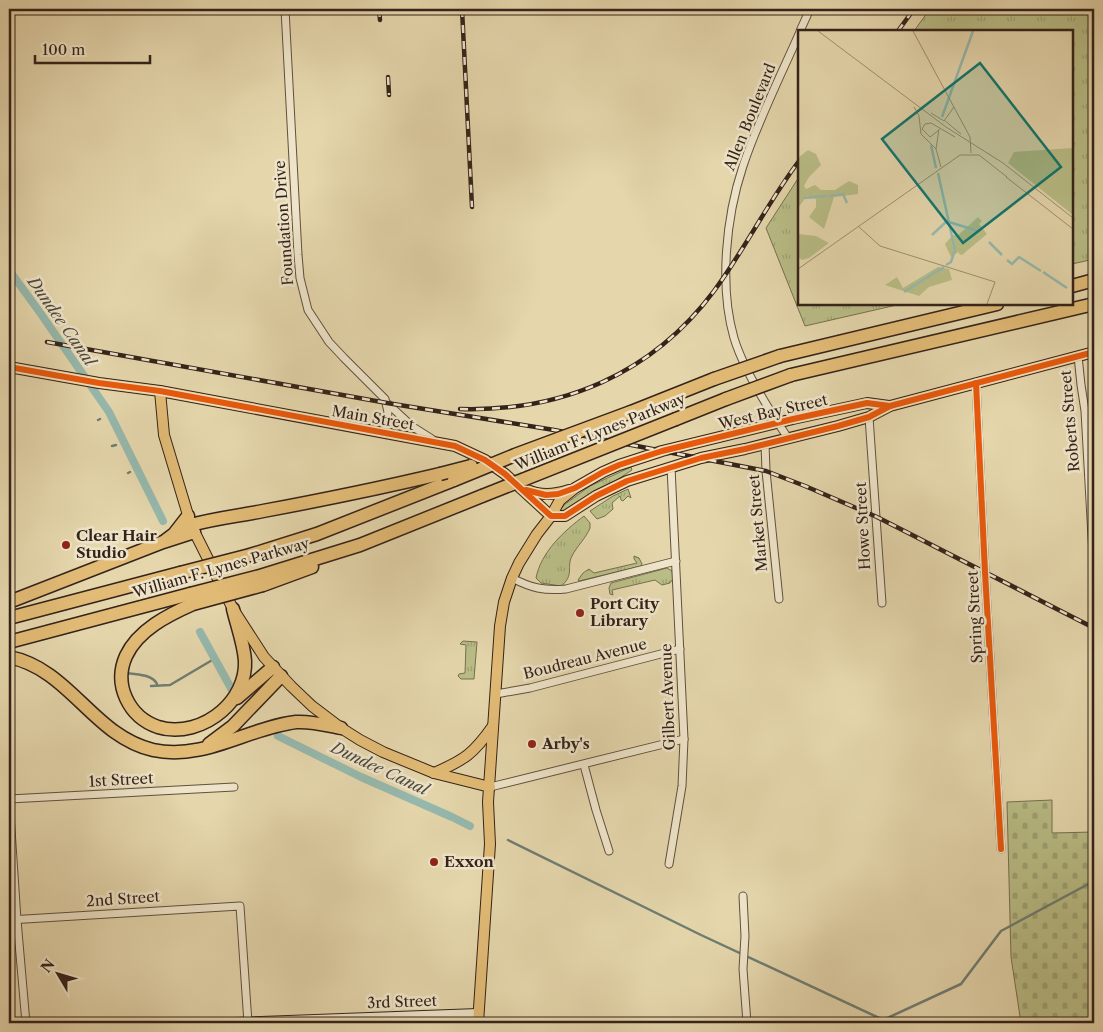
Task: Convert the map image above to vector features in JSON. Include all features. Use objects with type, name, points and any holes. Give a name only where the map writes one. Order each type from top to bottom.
[{"type":"highway","points":[[1073,286],[1094,280]]},
{"type":"highway","name":"William F. Lynes Parkway","points":[[9,642],[191,599],[261,580],[360,545],[726,399],[791,375],[1094,304]]},
{"type":"highway","name":"William F. Lynes Parkway","points":[[9,618],[250,555],[317,534],[515,455],[714,379],[780,356],[993,305]]},
{"type":"highway","points":[[9,602],[163,542],[191,524],[385,487],[515,455]]},
{"type":"highway","points":[[191,599],[180,610],[154,624],[135,642],[126,655],[123,662],[122,688],[130,706],[139,716],[158,727],[191,728],[210,720],[277,672]]},
{"type":"highway","points":[[223,710],[239,689],[243,678],[245,661],[233,609]]},
{"type":"highway","points":[[9,657],[25,662],[51,675],[105,725],[125,739],[150,749],[166,752],[196,751],[289,724],[307,722],[341,728]]},
{"type":"highway","points":[[196,751],[217,739],[233,726],[277,672]]},
{"type":"main road","name":"West Bay Street","points":[[671,467],[869,417],[890,406],[1094,352]]},
{"type":"main road","name":"Main Street","points":[[9,367],[99,383],[160,391],[436,442],[470,452],[485,460],[551,516]]},
{"type":"main road","points":[[160,391],[164,434],[191,524],[233,609],[250,636],[277,672],[312,706],[341,728],[383,752],[434,772],[490,787]]},
{"type":"main road","name":"West Bay Street","points":[[575,488],[619,465],[662,451],[868,403],[890,406]]},
{"type":"main road","points":[[551,516],[565,516],[627,480],[671,467]]},
{"type":"main road","points":[[519,487],[546,495],[558,494],[575,488]]},
{"type":"main road","points":[[478,1019],[490,844],[488,802],[500,626],[504,602],[512,578],[530,545],[560,500],[575,488]]},
{"type":"main road","points":[[434,772],[454,765],[472,752],[494,726]]},
{"type":"street","name":"Foundation Drive","points":[[286,9],[298,255],[308,310],[329,342],[382,394],[387,403],[413,427],[436,442]]},
{"type":"street","name":"Allen Boulevard","points":[[801,30],[810,9]]},
{"type":"street","name":"Allen Boulevard","points":[[788,438],[777,423],[743,361],[734,339],[727,295],[728,247],[731,220],[742,167],[769,100],[798,37]]},
{"type":"street","name":"Roberts Street","points":[[1078,356],[1080,386],[1085,411],[1094,573]]},
{"type":"street","name":"Spring Street","points":[[976,383],[1001,849]]},
{"type":"street","points":[[385,434],[388,412],[387,403]]},
{"type":"street","name":"Howe Street","points":[[869,417],[882,604]]},
{"type":"street","name":"Market Street","points":[[765,444],[779,599]]},
{"type":"street","name":"Gilbert Avenue","points":[[669,864],[682,786],[684,739],[671,467]]},
{"type":"street","points":[[512,578],[532,588],[566,589],[676,561]]},
{"type":"street","name":"Boudreau Avenue","points":[[496,694],[530,688],[680,649]]},
{"type":"street","points":[[490,787],[684,739]]},
{"type":"street","points":[[9,749],[13,920],[26,1023]]},
{"type":"street","points":[[584,765],[596,810],[610,851]]},
{"type":"street","name":"1st Street","points":[[9,799],[234,787]]},
{"type":"street","points":[[743,896],[745,936],[743,969],[747,1023]]},
{"type":"street","name":"2nd Street","points":[[13,920],[240,906],[248,1023]]},
{"type":"street","name":"3rd Street","points":[[236,1023],[478,1019]]},
{"type":"green space","points":[[930,9],[1094,9],[1094,259],[1073,264],[1073,30],[915,30]]},
{"type":"green space","points":[[798,179],[798,305],[897,305],[805,326],[766,228]]},
{"type":"green space","points":[[631,467],[632,470],[571,510],[560,512],[558,510],[590,486]]},
{"type":"green space","points":[[628,489],[631,498],[628,496],[623,501],[620,496],[612,503],[613,509],[605,516],[597,519],[590,511],[613,496]]},
{"type":"green space","points":[[584,516],[590,523],[590,528],[570,560],[568,578],[561,586],[541,583],[536,578],[548,551],[561,535]]},
{"type":"green space","points":[[634,556],[639,558],[641,566],[578,580],[589,569],[594,573],[637,563]]},
{"type":"green space","points":[[667,568],[672,571],[673,579],[670,583],[662,585],[655,580],[612,590],[613,595],[610,594],[609,588],[611,583]]},
{"type":"green space","points":[[463,641],[477,642],[474,679],[461,679],[458,676],[465,673],[466,645],[460,644]]},
{"type":"green space","points":[[1052,800],[1052,833],[1094,832],[1094,1023],[1021,1023],[1011,957],[1007,802]]},
{"type":"waterway","name":"Dundee Canal","points":[[9,270],[109,412],[163,521]]},
{"type":"waterway","points":[[112,446],[116,445]]},
{"type":"waterway","name":"Dundee Canal","points":[[200,632],[232,690]]},
{"type":"waterway","points":[[151,686],[170,685],[214,659]]},
{"type":"waterway","points":[[127,673],[152,678],[157,684]]},
{"type":"waterway","name":"Dundee Canal","points":[[278,736],[361,777],[470,826]]},
{"type":"waterway","points":[[508,840],[701,935],[890,1023]]},
{"type":"waterway","points":[[883,1020],[961,984],[1001,931],[1094,881]]},
{"type":"waterway","points":[[875,1016],[875,1023]]},
{"type":"railway","points":[[379,9],[380,20]]},
{"type":"railway","points":[[462,9],[472,207]]},
{"type":"railway","points":[[899,30],[914,9]]},
{"type":"railway","points":[[388,77],[389,95]]},
{"type":"railway","points":[[460,409],[498,408],[534,403],[569,395],[602,382],[633,366],[662,345],[689,320],[714,291],[798,162]]},
{"type":"railway","points":[[47,342],[387,403],[554,430],[766,471],[877,517],[1094,628]]},
{"type":"cycle path","points":[[9,367],[99,383],[160,391],[455,446],[485,460],[505,474],[551,516],[565,516],[596,496],[627,481],[701,458],[838,426],[869,417],[890,406],[1094,352]]},
{"type":"cycle path","points":[[976,383],[1001,849]]},
{"type":"cycle path","points":[[526,490],[546,495],[558,494],[575,488],[619,465],[662,451],[867,403],[890,406]]},
{"type":"place","name":"Clear Hair Studio","points":[[66,545]]},
{"type":"place","name":"Port City Library","points":[[580,613]]},
{"type":"place","name":"Arby's","points":[[532,744]]},
{"type":"place","name":"Exxon","points":[[434,862]]}]
